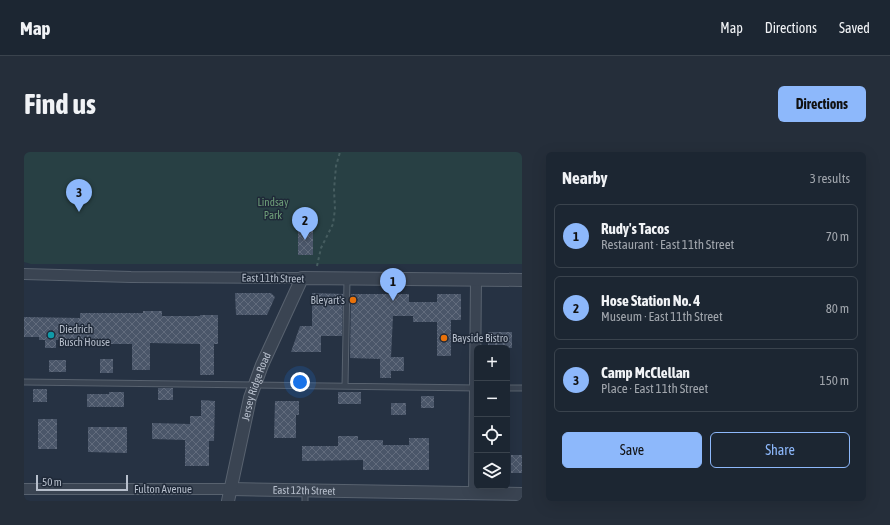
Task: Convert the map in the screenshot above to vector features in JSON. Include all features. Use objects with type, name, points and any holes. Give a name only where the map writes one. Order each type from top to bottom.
[{"type":"street","name":"East 11th Street","points":[[24,274],[132,277],[522,280]]},
{"type":"street","name":"Jersey Ridge Road","points":[[230,495],[250,398],[262,365],[308,278]]},
{"type":"street","points":[[476,280],[476,381]]},
{"type":"street","points":[[474,493],[475,417]]},
{"type":"street","name":"Fulton Avenue","points":[[24,489],[230,495]]},
{"type":"street","name":"East 12th Street","points":[[230,495],[305,496],[474,493],[522,494]]},
{"type":"lane","points":[[345,386],[346,278]]},
{"type":"lane","points":[[24,382],[474,388]]},
{"type":"lane","points":[[510,388],[522,388]]},
{"type":"path","points":[[308,278],[333,224],[335,209],[334,190],[336,166],[340,152]]},
{"type":"green space","name":"Lindsay Park","points":[[24,152],[522,152],[522,264],[31,264],[24,262]]},
{"type":"building","points":[[298,226],[313,226],[313,255],[298,255]]},
{"type":"building","points":[[235,293],[271,293],[275,297],[267,315],[236,315]]},
{"type":"building","points":[[312,293],[343,294],[342,336],[321,336],[321,352],[291,352],[300,326],[312,326]]},
{"type":"building","points":[[351,294],[409,294],[409,302],[437,302],[437,294],[461,294],[461,320],[451,320],[451,356],[437,356],[437,322],[413,322],[413,316],[393,316],[391,357],[404,357],[404,371],[391,371],[391,378],[380,378],[380,359],[350,358]]},
{"type":"building","points":[[143,311],[162,311],[162,316],[218,315],[218,344],[214,344],[214,375],[200,375],[200,344],[150,343],[150,370],[132,370],[132,344],[111,344],[111,340],[56,340],[56,348],[45,348],[45,340],[39,340],[39,337],[24,337],[24,317],[80,318],[80,313],[143,313]]},
{"type":"building","points":[[488,332],[512,332],[512,348],[510,348],[510,345],[488,345]]},
{"type":"building","points":[[100,359],[113,359],[113,373],[100,373]]},
{"type":"building","points":[[49,360],[66,360],[66,372],[49,372]]},
{"type":"building","points":[[158,388],[173,388],[173,400],[158,400]]},
{"type":"building","points":[[33,389],[47,389],[47,402],[33,402]]},
{"type":"building","points":[[109,392],[124,392],[124,407],[87,407],[87,394],[109,394]]},
{"type":"building","points":[[338,392],[361,392],[361,404],[338,404]]},
{"type":"building","points":[[421,396],[434,396],[434,408],[421,408]]},
{"type":"building","points":[[201,400],[215,401],[214,441],[209,441],[209,466],[185,466],[185,440],[152,439],[152,423],[190,424],[190,416],[201,416]]},
{"type":"building","points":[[275,401],[299,401],[299,415],[296,415],[296,438],[274,438]]},
{"type":"building","points":[[391,403],[406,403],[406,415],[391,415]]},
{"type":"building","points":[[38,419],[57,419],[57,449],[38,449]]},
{"type":"building","points":[[88,427],[127,427],[127,453],[88,452]]},
{"type":"building","points":[[338,436],[358,436],[358,440],[383,440],[383,445],[409,445],[409,438],[429,438],[429,470],[363,470],[363,460],[302,461],[302,446],[338,446]]},
{"type":"building","points":[[511,455],[522,455],[522,473],[511,473]]},
{"type":"place","name":"Camp McClellan","points":[[79,212]]},
{"type":"place","name":"Hose Station No. 4","points":[[305,240]]},
{"type":"place","name":"Bleyart's","points":[[353,300]]},
{"type":"place","name":"Rudy's Tacos","points":[[393,301]]},
{"type":"place","name":"Diedrich Busch House","points":[[51,335]]},
{"type":"place","name":"Bayside Bistro","points":[[444,338]]}]
